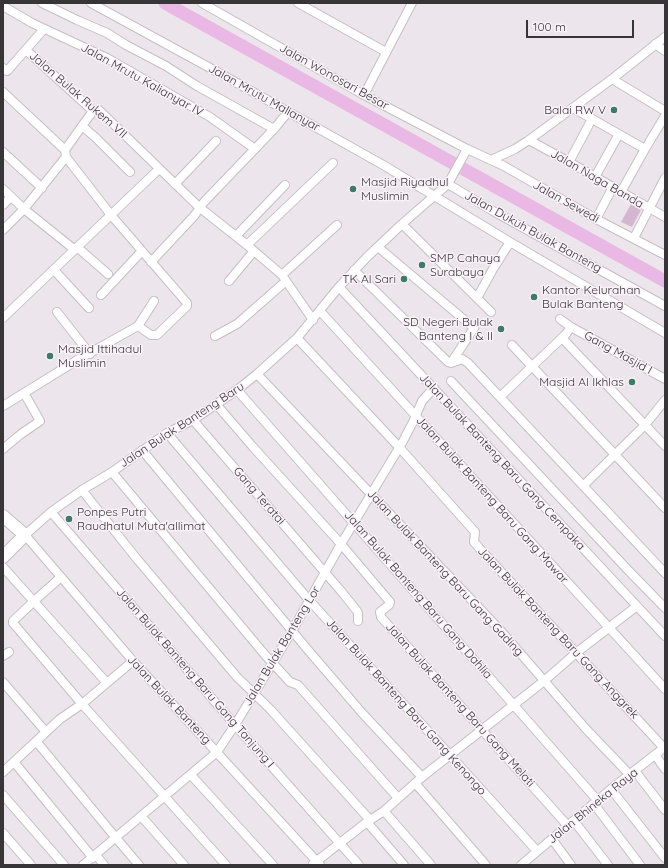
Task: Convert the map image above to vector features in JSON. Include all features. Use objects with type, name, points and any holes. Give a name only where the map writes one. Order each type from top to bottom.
[{"type":"street","points":[[42,3],[107,33],[166,66],[240,111],[274,129]]},
{"type":"street","name":"Jalan Mrutu Malianyar","points":[[91,3],[288,112],[435,196],[665,333]]},
{"type":"street","name":"Jalan Wonosari Besar","points":[[202,3],[364,95],[467,149]]},
{"type":"street","points":[[298,3],[386,52]]},
{"type":"street","points":[[364,95],[409,4]]},
{"type":"street","name":"Jalan Mrutu Kalianyar IV","points":[[5,6],[44,29],[107,58],[210,117],[255,148]]},
{"type":"street","points":[[3,68],[7,71],[44,29]]},
{"type":"street","points":[[491,160],[529,140],[612,79],[665,37]]},
{"type":"street","points":[[656,44],[665,51]]},
{"type":"street","name":"Jalan Bulak Rukem VII","points":[[26,50],[93,110],[99,110],[159,170],[199,207],[247,245],[284,278],[312,318]]},
{"type":"street","points":[[612,79],[665,110]]},
{"type":"street","points":[[3,92],[65,153],[111,215],[187,304],[187,307],[157,335],[151,335],[138,326]]},
{"type":"street","points":[[573,108],[645,148]]},
{"type":"street","points":[[3,230],[42,188],[93,110]]},
{"type":"street","points":[[151,262],[194,216],[199,207],[274,129],[288,112]]},
{"type":"street","points":[[621,192],[645,148],[665,116]]},
{"type":"street","points":[[569,162],[592,119]]},
{"type":"street","points":[[82,126],[130,172]]},
{"type":"street","points":[[595,177],[619,134]]},
{"type":"street","name":"Jalan Naga Banda","points":[[529,140],[665,217]]},
{"type":"street","points":[[175,184],[216,141]]},
{"type":"street","name":"Jalan Sewedi","points":[[467,149],[491,160],[665,255]]},
{"type":"street","name":"Jalan Bulak Banteng Baru","points":[[22,532],[167,433],[193,420],[238,390],[258,374],[297,338],[312,318],[320,311],[354,270],[449,182],[467,149]]},
{"type":"street","points":[[3,152],[42,188]]},
{"type":"street","points":[[247,245],[332,163]]},
{"type":"street","points":[[3,318],[159,170]]},
{"type":"street","points":[[634,238],[648,208],[665,178]]},
{"type":"street","name":"Jalan Dukuh Bulak Banteng","points":[[449,182],[532,233],[665,306]]},
{"type":"street","points":[[236,236],[285,185]]},
{"type":"street","points":[[596,218],[613,187]]},
{"type":"street","points":[[3,189],[24,209],[108,274]]},
{"type":"street","points":[[3,204],[11,197]]},
{"type":"street","points":[[402,224],[491,312]]},
{"type":"street","points":[[215,336],[237,324],[337,225]]},
{"type":"street","points":[[477,298],[510,242]]},
{"type":"street","points":[[378,247],[474,329],[451,363]]},
{"type":"street","points":[[101,295],[142,251]]},
{"type":"street","points":[[229,280],[254,251]]},
{"type":"street","points":[[54,270],[89,308]]},
{"type":"street","points":[[354,270],[448,362],[451,363],[464,359],[665,573]]},
{"type":"street","name":"Jalan Bulak Banteng Baru Gang Cempaka","points":[[339,287],[665,636]]},
{"type":"street","points":[[3,406],[138,326],[154,301]]},
{"type":"street","name":"Jalan Bulak Banteng Baru Gang Mawar","points":[[320,311],[665,689]]},
{"type":"street","points":[[57,312],[90,354]]},
{"type":"street","name":"Gang Masjid I","points":[[560,319],[571,327],[665,379]]},
{"type":"street","points":[[500,397],[562,338],[571,327]]},
{"type":"street","name":"Jalan Bulak Banteng Baru Gang Anggrek","points":[[297,338],[476,532],[474,540],[476,544],[664,748]]},
{"type":"street","points":[[562,338],[665,446]]},
{"type":"street","points":[[512,345],[665,508]]},
{"type":"street","name":"Jalan Bulak Banteng Baru Gang Gading","points":[[258,374],[432,560],[457,584],[586,729],[633,773],[665,810]]},
{"type":"street","points":[[450,381],[665,608]]},
{"type":"street","name":"Jalan Bulak Banteng Lor","points":[[83,865],[217,752],[292,631],[341,544],[372,495],[416,416],[422,400],[434,388]]},
{"type":"street","name":"Jalan Bulak Banteng Baru Gang Dahlia","points":[[238,390],[514,704],[596,802],[640,865]]},
{"type":"street","points":[[3,449],[40,421],[24,393]]},
{"type":"street","points":[[583,486],[645,425],[665,400]]},
{"type":"street","name":"Jalan Bulak Banteng Baru Gang Melati","points":[[216,404],[276,474],[341,544],[390,602],[390,605],[380,612],[381,617],[608,865]]},
{"type":"street","name":"Gang Teratai","points":[[193,420],[325,572],[357,611],[358,621]]},
{"type":"street","name":"Jalan Bulak Banteng Baru Gang Kenongo","points":[[167,433],[309,600],[537,852]]},
{"type":"street","points":[[142,450],[363,714],[422,777]]},
{"type":"street","points":[[112,472],[256,644],[290,682],[298,685],[398,798]]},
{"type":"street","points":[[82,490],[179,610],[237,677],[254,693],[368,821],[404,865]]},
{"type":"street","name":"Jalan Bulak Banteng Baru Gang Tanjung I","points":[[51,512],[235,725],[359,865]]},
{"type":"street","points":[[3,516],[22,532],[3,557]]},
{"type":"street","name":"Jalan Bulak Banteng","points":[[22,532],[133,660],[317,864]]},
{"type":"street","points":[[3,567],[107,683]]},
{"type":"street","points":[[61,577],[13,621],[13,624],[82,704],[226,865]]},
{"type":"street","points":[[317,864],[340,843],[368,821],[384,811],[422,777],[544,681],[608,627],[637,606]]},
{"type":"street","points":[[3,772],[60,719],[82,704],[133,660]]},
{"type":"street","points":[[3,682],[46,732]]},
{"type":"street","points":[[36,741],[139,865]]},
{"type":"street","name":"Jalan Bhineka Raya","points":[[521,865],[530,862],[537,852],[611,789],[656,757],[664,748]]},
{"type":"street","points":[[656,757],[665,770]]},
{"type":"street","points":[[14,762],[104,865]]},
{"type":"street","points":[[190,775],[273,865]]},
{"type":"street","points":[[415,783],[486,865]]},
{"type":"street","points":[[611,789],[665,858]]},
{"type":"street","points":[[3,795],[64,865]]},
{"type":"street","points":[[384,811],[431,865]]},
{"type":"street","points":[[141,816],[184,865]]},
{"type":"street","points":[[3,833],[31,865]]},
{"type":"street","points":[[552,840],[572,865]]},
{"type":"shaded area","points":[[631,204],[641,210],[632,227],[621,222]]},
{"type":"waterway","points":[[165,3],[665,281]]},
{"type":"place","name":"Balai RW V","points":[[614,110]]},
{"type":"place","name":"Masjid Riyadhul Muslimin","points":[[353,189]]},
{"type":"place","name":"SMP Cahaya Surabaya","points":[[422,265]]},
{"type":"place","name":"TK Al Sari","points":[[404,279]]},
{"type":"place","name":"Kantor Kelurahan Bulak Banteng","points":[[534,297]]},
{"type":"place","name":"SD Negeri Bulak Banteng I & II","points":[[501,329]]},
{"type":"place","name":"Masjid Ittihadul Muslimin","points":[[50,356]]},
{"type":"place","name":"Masjid Al Ikhlas","points":[[632,382]]},
{"type":"place","name":"Ponpes Putri Raudhatul Muta'allimat","points":[[69,519]]}]
